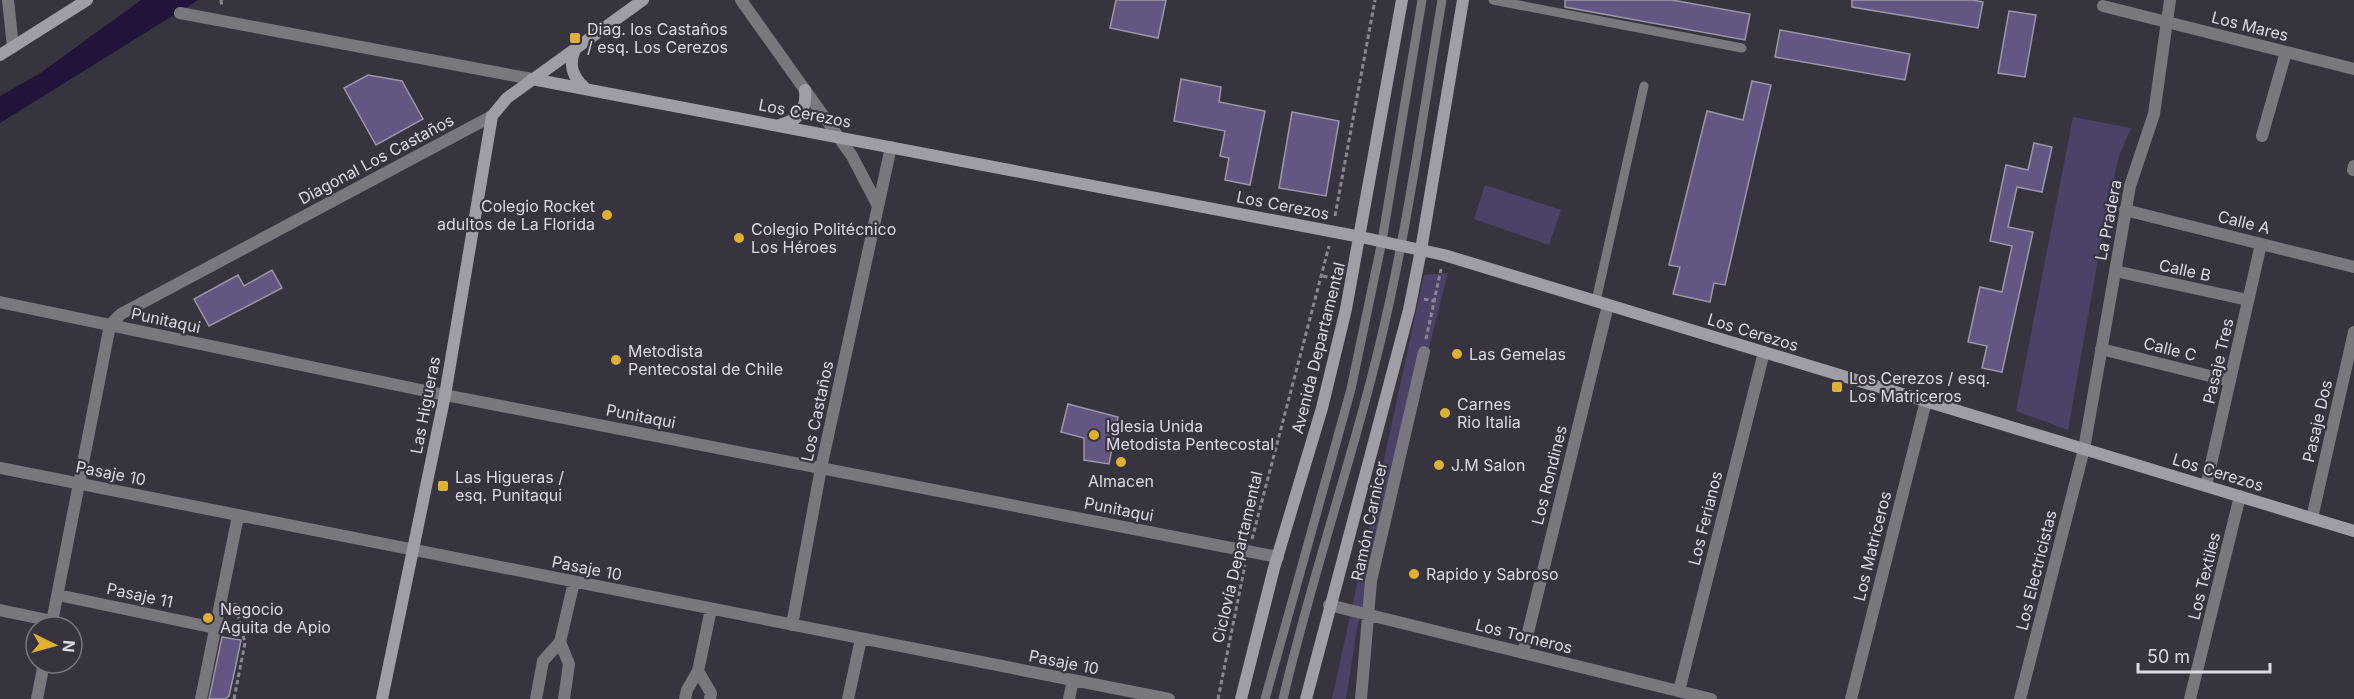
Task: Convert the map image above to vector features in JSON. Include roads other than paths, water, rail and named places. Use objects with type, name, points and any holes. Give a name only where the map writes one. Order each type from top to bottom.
[{"type":"street","points":[[8,0],[14,47]]},
{"type":"street","points":[[0,56],[87,0]]},
{"type":"street","name":"Diagonal Los Castaños","points":[[110,325],[122,314],[492,116],[502,102],[643,0]]},
{"type":"street","points":[[741,0],[839,136],[869,185],[877,204]]},
{"type":"street","name":"Avenida Departamental","points":[[1241,699],[1278,557],[1322,408],[1361,237],[1402,0]]},
{"type":"street","points":[[1306,699],[1329,605],[1377,435],[1421,250],[1463,0]]},
{"type":"street","name":"La Pradera","points":[[2084,449],[2125,210],[2134,169],[2154,114],[2170,0]]},
{"type":"street","name":"Los Mares","points":[[2103,6],[2354,69]]},
{"type":"street","name":"Los Cerezos","points":[[180,13],[584,87],[1332,231],[1444,255],[2354,531]]},
{"type":"street","points":[[578,45],[572,55],[572,68],[576,79],[584,87]]},
{"type":"street","points":[[2262,136],[2286,52]]},
{"type":"street","points":[[778,125],[797,118],[806,100],[805,90]]},
{"type":"street","name":"Las Higueras","points":[[382,699],[445,395],[492,116]]},
{"type":"street","name":"Los Castaños","points":[[792,625],[821,468],[891,147]]},
{"type":"street","name":"Calle A","points":[[2125,210],[2354,267]]},
{"type":"street","name":"Pasaje Tres","points":[[2206,486],[2261,244]]},
{"type":"street","name":"Calle B","points":[[2115,271],[2248,300]]},
{"type":"street","name":"Punitaqui","points":[[0,302],[445,395],[1278,557]]},
{"type":"street","name":"Los Rondines","points":[[1523,652],[1602,303]]},
{"type":"street","points":[[54,615],[110,325]]},
{"type":"street","name":"Pasaje Dos","points":[[2312,518],[2354,332]]},
{"type":"street","name":"Calle C","points":[[2101,349],[2230,381]]},
{"type":"street","name":"Ramón Carnicer","points":[[1361,699],[1371,581],[1424,352]]},
{"type":"street","name":"Los Ferianos","points":[[1679,691],[1764,352]]},
{"type":"street","name":"Los Matriceros","points":[[1851,699],[1926,401]]},
{"type":"street","name":"Los Electricistas","points":[[2020,699],[2084,449]]},
{"type":"street","name":"Pasaje 10","points":[[0,468],[1169,699]]},
{"type":"street","name":"Los Textiles","points":[[2190,699],[2240,496]]},
{"type":"street","points":[[201,699],[238,516]]},
{"type":"street","points":[[536,699],[543,661],[560,642],[574,582]]},
{"type":"street","name":"Pasaje 11","points":[[58,595],[215,628]]},
{"type":"street","name":"Los Torneros","points":[[1329,605],[1711,699]]},
{"type":"street","points":[[685,699],[687,690],[698,671],[711,609]]},
{"type":"street","points":[[0,610],[24,616]]},
{"type":"street","points":[[848,699],[861,639]]},
{"type":"street","points":[[560,642],[570,664],[564,699]]},
{"type":"street","points":[[698,671],[711,693],[710,699]]},
{"type":"street","points":[[37,699],[42,675]]},
{"type":"street","points":[[1069,699],[1073,680]]},
{"type":"lane","points":[[1265,699],[1285,620],[1336,449],[1382,241],[1422,0]]},
{"type":"lane","points":[[1283,699],[1314,580],[1356,438],[1401,245],[1442,0]]},
{"type":"lane","points":[[1492,0],[1742,48]]},
{"type":"lane","points":[[1602,303],[1644,86]]},
{"type":"place","name":"Diag. los Castaños / esq. Los Cerezos","points":[[575,38]]},
{"type":"place","name":"Colegio Rocket adultos de La Florida","points":[[607,215]]},
{"type":"place","name":"Colegio Politécnico Los Héroes","points":[[739,238]]},
{"type":"place","name":"Las Gemelas","points":[[1457,354]]},
{"type":"place","name":"Metodista Pentecostal de Chile","points":[[616,360]]},
{"type":"place","name":"Los Cerezos / esq. Los Matriceros","points":[[1837,387]]},
{"type":"place","name":"Carnes Rio Italia","points":[[1445,413]]},
{"type":"place","name":"Iglesia Unida Metodista Pentecostal","points":[[1094,435]]},
{"type":"place","name":"Almacen","points":[[1121,462]]},
{"type":"place","name":"J.M Salon","points":[[1439,465]]},
{"type":"place","name":"Las Higueras / esq. Punitaqui","points":[[443,486]]},
{"type":"place","name":"Rapido y Sabroso","points":[[1414,574]]},
{"type":"place","name":"Negocio Aguita de Apio","points":[[208,618]]}]
